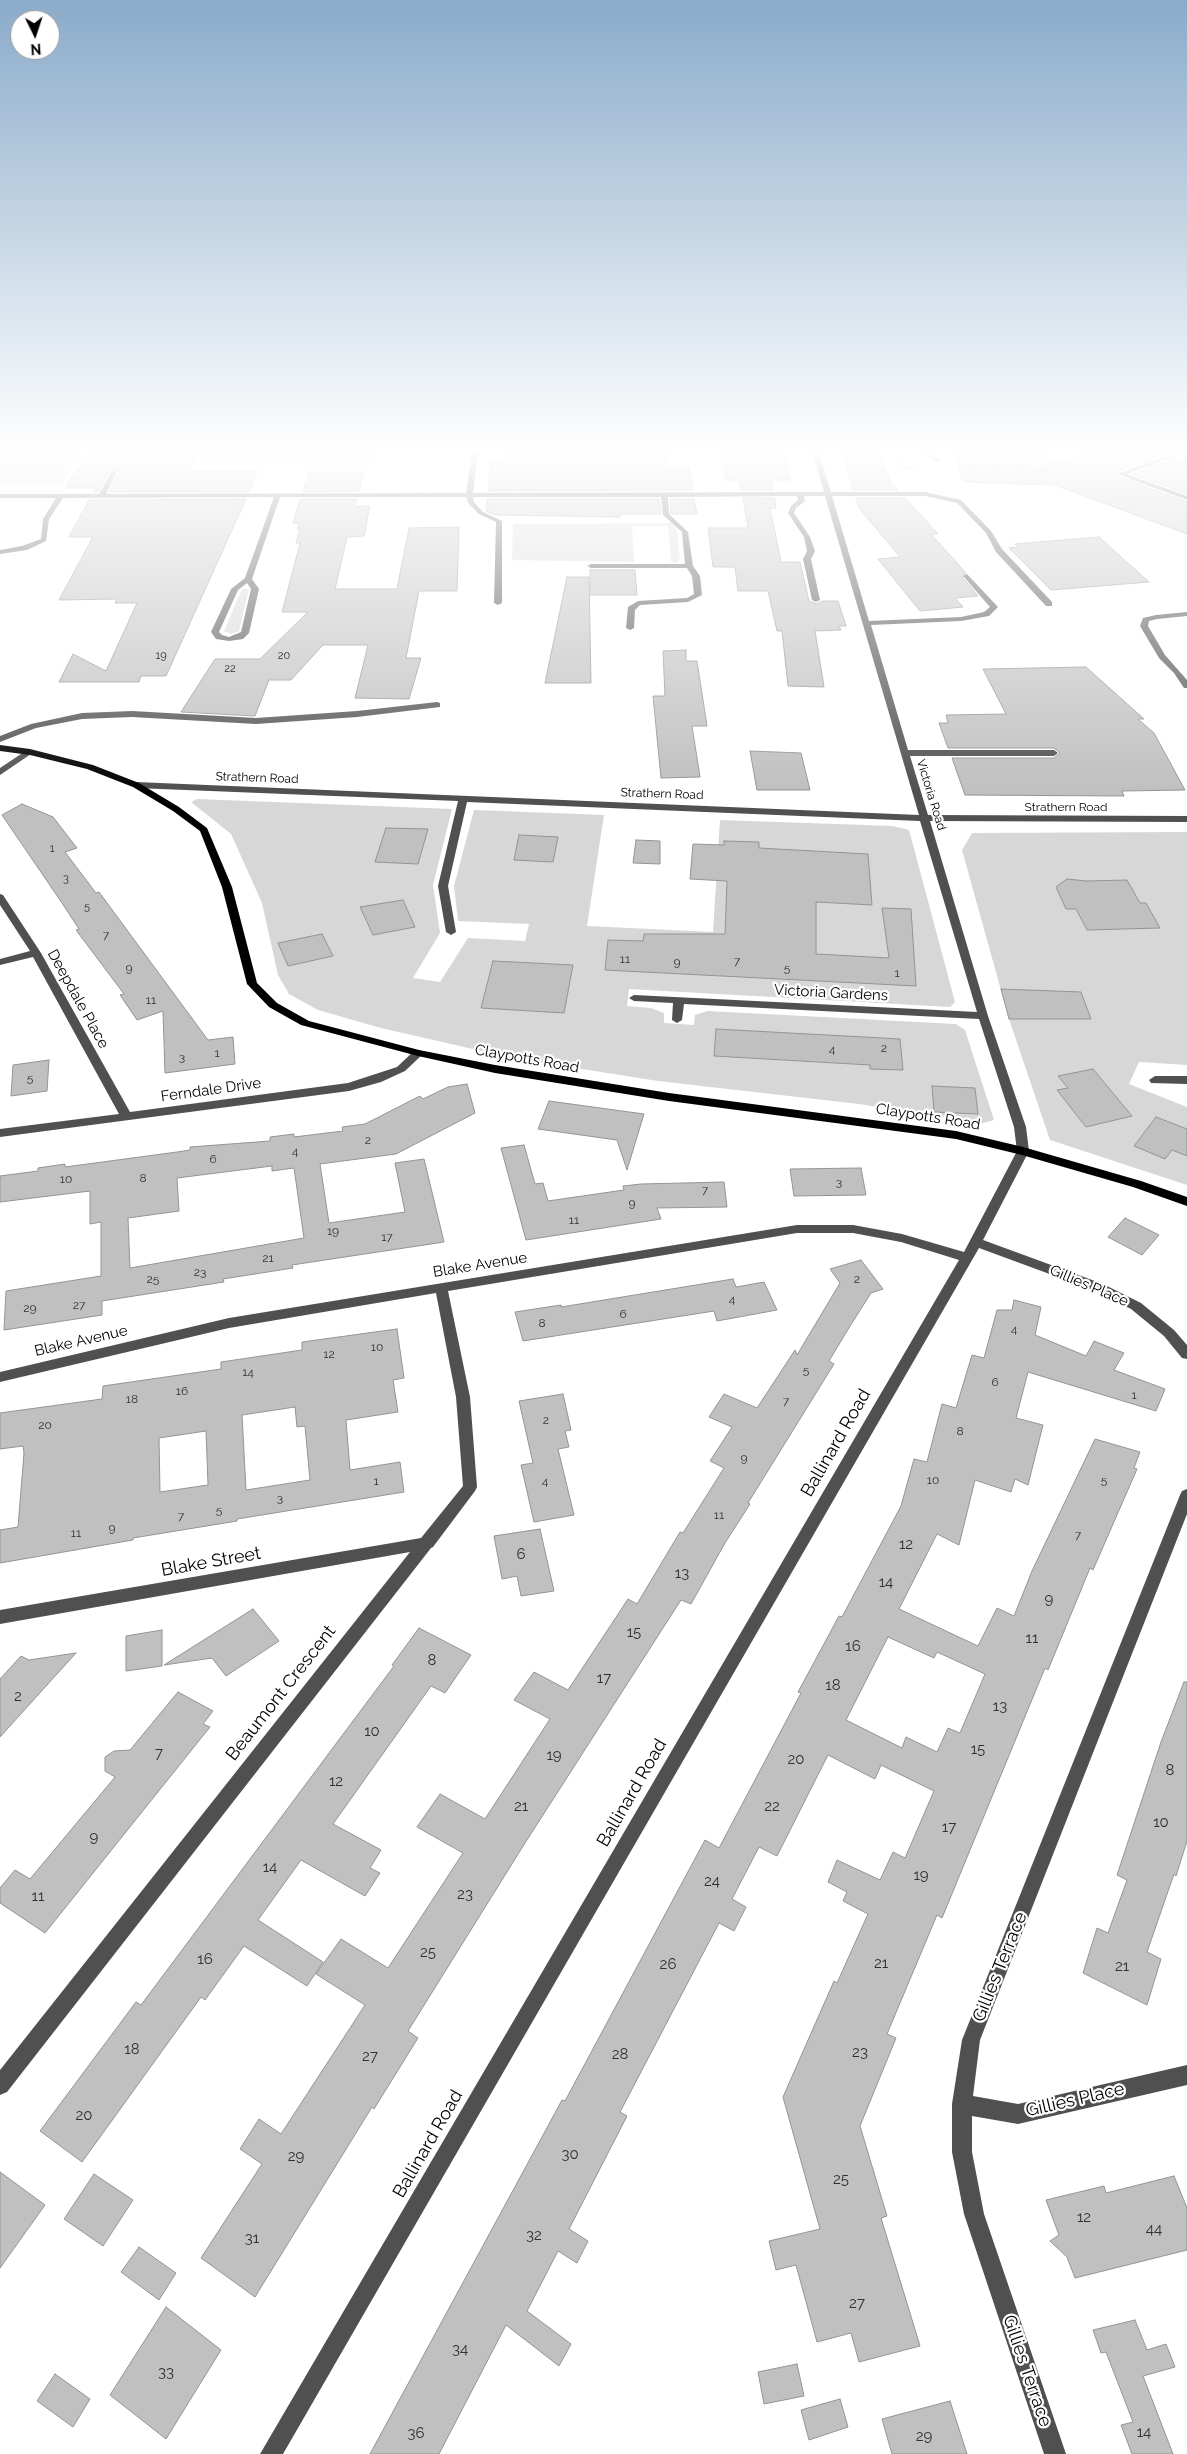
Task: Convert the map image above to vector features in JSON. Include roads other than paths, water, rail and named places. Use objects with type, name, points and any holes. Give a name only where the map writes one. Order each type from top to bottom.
[{"type":"main road","name":"Claypotts Road","points":[[0,748],[30,752],[90,767],[136,785],[176,809],[204,830],[227,887],[252,984],[273,1005],[305,1023],[418,1053],[494,1070],[669,1097],[956,1135],[1023,1151],[1137,1184],[1187,1202]]},
{"type":"street","points":[[248,579],[255,588],[245,632],[240,637],[229,639],[219,637],[215,632],[235,589],[248,579],[254,562]]},
{"type":"street","points":[[498,603],[499,562]]},
{"type":"street","points":[[630,628],[631,609],[638,603],[688,600],[698,595],[696,576],[689,566],[688,562]]},
{"type":"street","points":[[808,562],[816,600]]},
{"type":"street","name":"Victoria Road","points":[[848,562],[983,1016],[1020,1127],[1023,1151]]},
{"type":"street","points":[[1010,562],[1050,604]]},
{"type":"street","points":[[591,566],[689,566]]},
{"type":"street","points":[[866,623],[961,619],[986,614],[994,607],[967,576]]},
{"type":"street","points":[[1187,614],[1156,617],[1146,620],[1144,626],[1162,656],[1177,671],[1187,686]]},
{"type":"street","points":[[0,739],[34,726],[82,716],[132,714],[256,721],[357,714],[437,705]]},
{"type":"street","points":[[0,772],[30,752]]},
{"type":"street","points":[[905,753],[1054,753]]},
{"type":"street","name":"Strathern Road","points":[[136,785],[925,818],[1187,819]]},
{"type":"street","points":[[451,932],[443,886],[463,798]]},
{"type":"street","name":"Deepdale Place","points":[[0,897],[36,953],[127,1117]]},
{"type":"street","points":[[0,962],[36,953]]},
{"type":"street","name":"Victoria Gardens","points":[[634,998],[983,1016]]},
{"type":"street","points":[[677,1020],[679,1000]]},
{"type":"street","name":"Ferndale Drive","points":[[0,1133],[349,1087],[377,1079],[401,1069],[418,1053]]},
{"type":"street","points":[[1154,1080],[1187,1080]]},
{"type":"street","name":"Ballinard Road","points":[[271,2454],[967,1258],[1023,1151]]},
{"type":"street","name":"Blake Avenue","points":[[0,1377],[229,1323],[797,1229],[853,1230],[902,1238],[967,1258]]},
{"type":"street","name":"Gillies Place","points":[[975,1242],[1098,1287],[1136,1306],[1169,1333],[1187,1354]]},
{"type":"street","name":"Beaumont Crescent","points":[[0,2085],[358,1628],[428,1543],[470,1487],[463,1397],[441,1288]]},
{"type":"street","name":"Gillies Terrace","points":[[1055,2454],[974,2214],[962,2152],[962,2104],[971,2040],[1187,1495]]},
{"type":"street","name":"Blake Street","points":[[0,1618],[428,1543]]},
{"type":"street","name":"Gillies Place","points":[[962,2104],[1018,2114],[1187,2075]]}]
